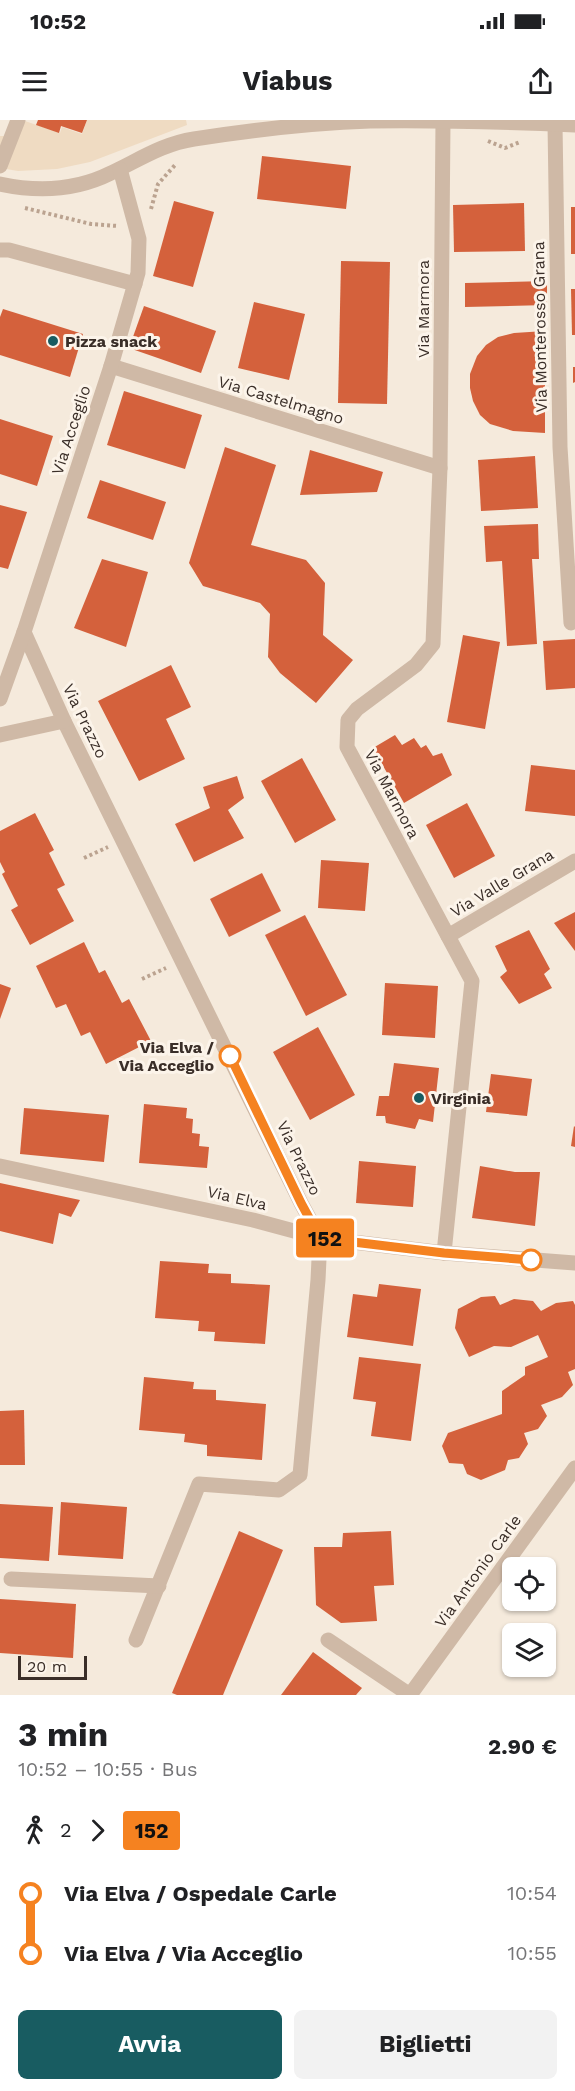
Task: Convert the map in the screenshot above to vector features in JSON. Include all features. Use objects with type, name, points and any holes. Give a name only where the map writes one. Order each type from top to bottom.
[{"type":"street","points":[[0,166],[18,120]]},
{"type":"street","points":[[0,184],[25,190],[48,190],[108,175],[149,152],[169,144],[191,139],[311,125],[372,121],[443,121],[575,125]]},
{"type":"street","name":"Via Marmora","points":[[443,121],[440,468],[433,644],[416,665],[357,709],[348,720],[347,747],[472,981],[444,1253]]},
{"type":"street","name":"Via Monterosso Grana","points":[[555,124],[556,206],[568,448],[571,623]]},
{"type":"street","name":"Via Acceglio","points":[[0,699],[111,366],[138,273],[139,239],[120,168]]},
{"type":"street","points":[[0,250],[9,250],[135,284]]},
{"type":"street","name":"Via Castelmagno","points":[[111,366],[440,468]]},
{"type":"street","name":"Via Prazzo","points":[[24,632],[64,721],[320,1238]]},
{"type":"street","points":[[0,735],[64,721]]},
{"type":"street","name":"Via Valle Grana","points":[[447,936],[575,861]]},
{"type":"street","name":"Via Elva","points":[[0,1166],[253,1220],[320,1238],[444,1253],[575,1263]]},
{"type":"street","points":[[136,1640],[199,1484],[279,1490],[300,1475],[320,1238]]},
{"type":"street","name":"Via Antonio Carle","points":[[410,1695],[575,1468]]},
{"type":"street","points":[[11,1579],[159,1586]]},
{"type":"street","points":[[328,1640],[410,1695]]},
{"type":"path","points":[[149,216],[158,183],[178,162]]},
{"type":"path","points":[[22,208],[91,224],[124,225]]},
{"type":"path","points":[[142,979],[183,960]]},
{"type":"shaded area","points":[[87,120],[186,120],[187,125],[90,162],[57,169],[18,171],[0,168],[0,136],[12,136],[25,121],[60,133],[62,127],[82,134]]},
{"type":"building","points":[[38,120],[87,120],[82,133],[61,126],[59,133],[36,125]]},
{"type":"building","points":[[262,156],[351,166],[346,209],[257,199]]},
{"type":"building","points":[[174,201],[214,212],[193,287],[153,276]]},
{"type":"building","points":[[524,203],[525,251],[454,252],[453,205]]},
{"type":"building","points":[[571,207],[575,207],[575,254],[571,254]]},
{"type":"building","points":[[341,261],[390,262],[387,404],[338,403]]},
{"type":"building","points":[[547,281],[547,305],[465,307],[465,283]]},
{"type":"building","points":[[571,289],[575,289],[575,335],[572,335]]},
{"type":"building","points":[[254,302],[305,314],[289,380],[238,368]]},
{"type":"building","points":[[144,306],[216,331],[201,373],[129,348]]},
{"type":"building","points":[[3,309],[83,334],[70,377],[0,355],[0,317]]},
{"type":"building","points":[[545,331],[545,433],[513,431],[490,424],[480,415],[470,388],[470,374],[477,356],[486,345],[498,337],[514,333]]},
{"type":"building","points":[[573,367],[575,367],[575,382],[573,383]]},
{"type":"building","points":[[124,391],[202,415],[185,469],[107,445]]},
{"type":"building","points":[[0,419],[53,436],[37,486],[0,474]]},
{"type":"building","points":[[225,447],[276,465],[251,545],[306,560],[325,583],[323,635],[353,660],[316,703],[280,673],[268,657],[270,614],[260,603],[203,586],[189,563]]},
{"type":"building","points":[[310,450],[383,472],[377,492],[300,495]]},
{"type":"building","points":[[535,456],[538,508],[481,511],[478,460]]},
{"type":"building","points":[[100,480],[166,502],[153,540],[87,518]]},
{"type":"building","points":[[0,505],[27,512],[8,569],[0,567]]},
{"type":"building","points":[[538,524],[539,559],[532,559],[537,644],[507,646],[502,561],[486,562],[484,526]]},
{"type":"building","points":[[102,559],[148,572],[126,647],[74,628]]},
{"type":"building","points":[[463,635],[500,642],[485,729],[447,722]]},
{"type":"building","points":[[575,639],[575,688],[546,690],[543,641]]},
{"type":"building","points":[[171,665],[191,707],[166,719],[185,759],[139,781],[98,701]]},
{"type":"building","points":[[395,735],[402,745],[414,738],[421,748],[426,745],[433,756],[442,753],[452,775],[404,803],[373,748]]},
{"type":"building","points":[[302,758],[336,820],[295,843],[261,781]]},
{"type":"building","points":[[531,765],[575,770],[575,816],[525,811]]},
{"type":"building","points":[[237,776],[244,798],[228,810],[244,838],[194,862],[175,824],[210,808],[203,787]]},
{"type":"building","points":[[467,803],[495,856],[454,878],[426,825]]},
{"type":"building","points":[[35,813],[54,850],[49,853],[65,885],[57,889],[74,921],[30,945],[11,910],[18,906],[2,874],[5,872],[0,862],[0,831]]},
{"type":"building","points":[[321,860],[369,863],[365,911],[318,908]]},
{"type":"building","points":[[262,873],[281,911],[229,937],[210,899]]},
{"type":"building","points":[[575,912],[575,951],[554,923]]},
{"type":"building","points":[[305,915],[347,995],[306,1016],[265,935]]},
{"type":"building","points":[[529,930],[550,969],[544,974],[552,988],[519,1004],[500,977],[507,971],[495,946]]},
{"type":"building","points":[[84,942],[99,973],[105,970],[122,1003],[129,999],[151,1041],[106,1064],[90,1032],[81,1036],[66,1004],[56,1008],[36,966]]},
{"type":"building","points":[[385,983],[438,986],[435,1038],[382,1035]]},
{"type":"building","points":[[0,984],[11,988],[0,1019]]},
{"type":"building","points":[[318,1027],[355,1095],[310,1120],[273,1052]]},
{"type":"building","points":[[394,1063],[439,1068],[433,1122],[419,1119],[415,1129],[386,1123],[385,1116],[376,1116],[379,1096],[389,1096]]},
{"type":"building","points":[[491,1074],[532,1079],[527,1116],[486,1112]]},
{"type":"building","points":[[144,1104],[187,1108],[186,1118],[193,1119],[192,1133],[200,1134],[199,1146],[209,1147],[207,1168],[139,1163]]},
{"type":"building","points":[[24,1108],[109,1115],[104,1162],[20,1154]]},
{"type":"building","points":[[575,1127],[575,1147],[571,1146]]},
{"type":"building","points":[[359,1161],[416,1166],[413,1207],[356,1203]]},
{"type":"building","points":[[480,1166],[515,1172],[540,1172],[535,1226],[472,1218]]},
{"type":"building","points":[[0,1183],[80,1200],[71,1217],[59,1213],[53,1244],[0,1231]]},
{"type":"building","points":[[160,1261],[209,1264],[208,1273],[231,1274],[231,1283],[270,1285],[265,1344],[214,1341],[215,1332],[198,1331],[199,1321],[155,1318]]},
{"type":"building","points":[[379,1284],[421,1289],[413,1346],[347,1337],[353,1294],[377,1297]]},
{"type":"building","points":[[495,1296],[500,1305],[514,1299],[533,1301],[541,1311],[556,1303],[573,1301],[575,1305],[575,1369],[568,1372],[573,1385],[562,1397],[541,1405],[547,1416],[538,1429],[524,1433],[528,1444],[519,1458],[508,1460],[505,1470],[481,1480],[467,1474],[463,1464],[449,1463],[442,1446],[448,1433],[502,1414],[502,1391],[525,1375],[525,1367],[548,1357],[538,1335],[511,1347],[494,1346],[469,1357],[455,1328],[458,1309],[481,1297]]},
{"type":"building","points":[[359,1357],[421,1364],[411,1441],[371,1436],[376,1402],[353,1399]]},
{"type":"building","points":[[144,1377],[194,1382],[193,1389],[216,1390],[216,1400],[266,1404],[262,1460],[207,1456],[207,1445],[184,1442],[185,1434],[139,1430]]},
{"type":"building","points":[[24,1410],[25,1465],[0,1465],[0,1411]]},
{"type":"building","points":[[61,1502],[127,1507],[123,1559],[58,1555]]},
{"type":"building","points":[[0,1504],[53,1507],[49,1561],[0,1558]]},
{"type":"building","points":[[239,1531],[283,1550],[223,1695],[177,1695],[172,1693]]},
{"type":"building","points":[[391,1531],[394,1585],[374,1586],[377,1621],[341,1623],[316,1605],[314,1547],[342,1547],[343,1533]]},
{"type":"building","points":[[0,1599],[76,1604],[73,1658],[0,1653]]},
{"type":"building","points":[[313,1652],[362,1688],[356,1695],[281,1695]]},
{"type":"bus line","name":"152","points":[[230,1056],[320,1238],[444,1253],[531,1260]]},
{"type":"place","name":"Pizza snack","points":[[53,341]]},
{"type":"place","name":"Via Elva / Via Acceglio","points":[[230,1056]]},
{"type":"place","name":"Virginia","points":[[419,1098]]}]
